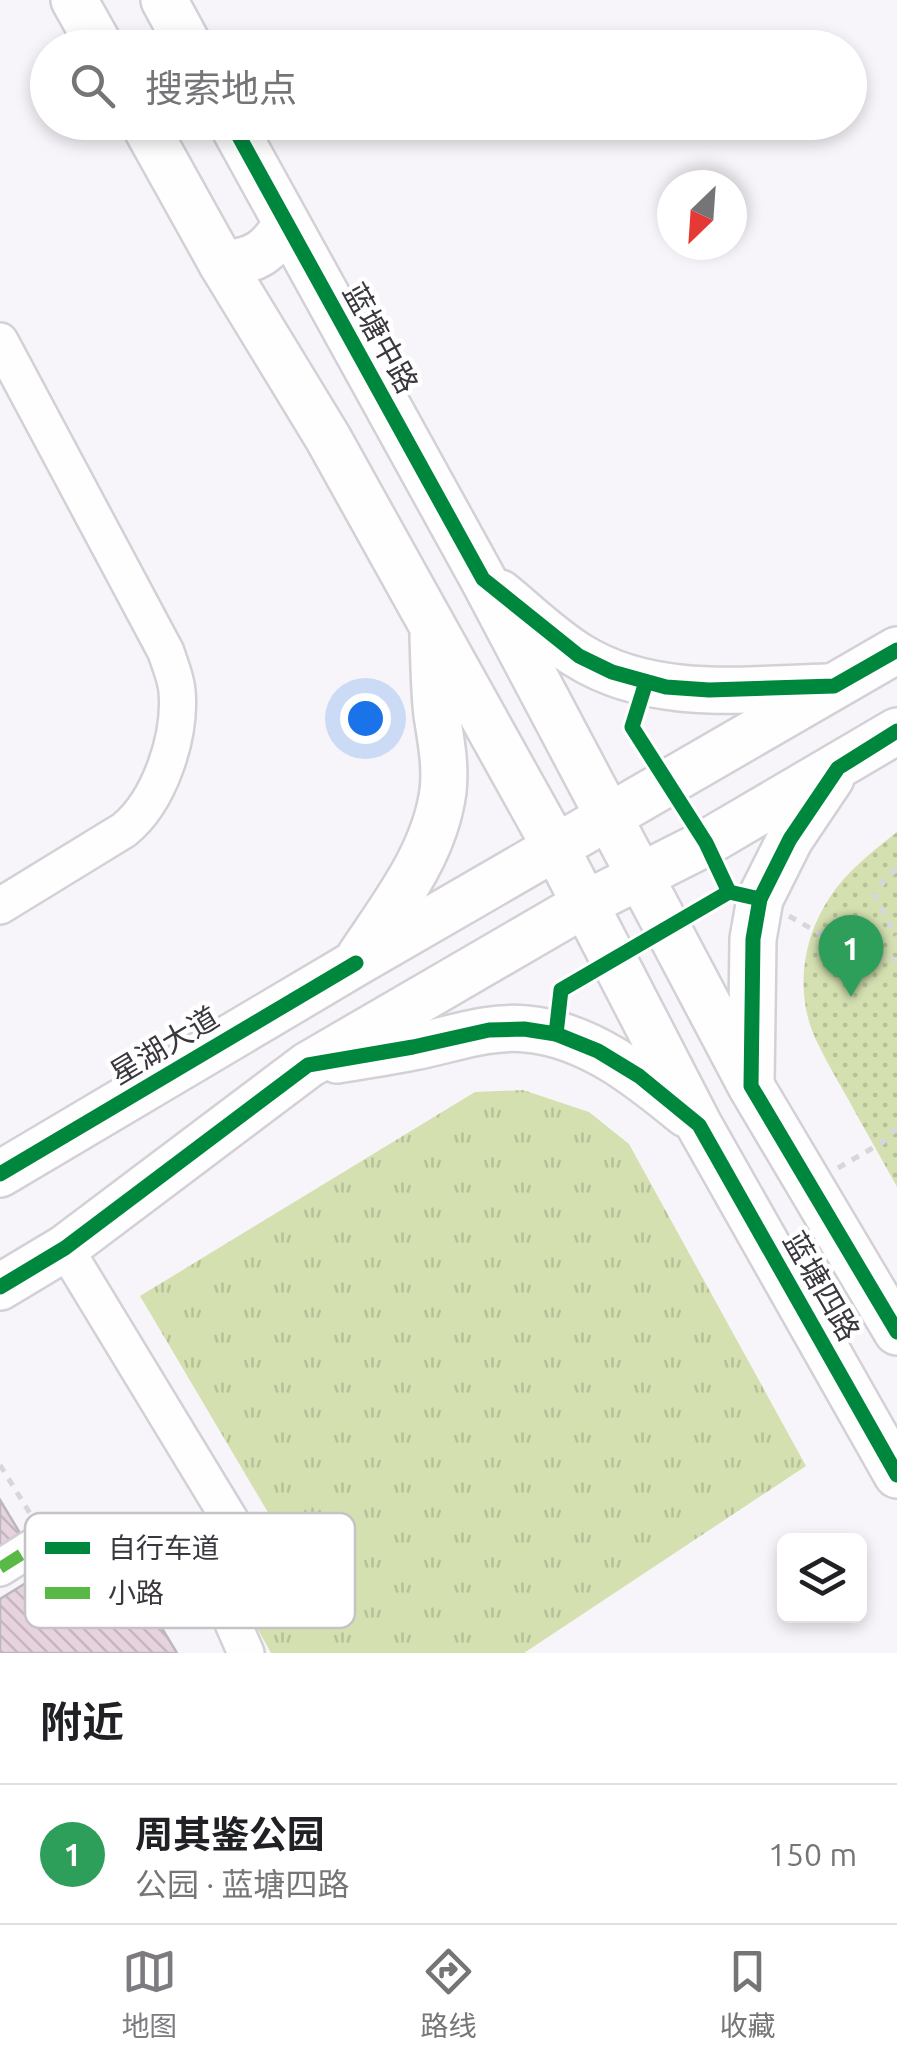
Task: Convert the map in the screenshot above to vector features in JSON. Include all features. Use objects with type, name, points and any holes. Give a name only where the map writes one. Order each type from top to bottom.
[{"type":"main road","points":[[74,0],[91,30]]},
{"type":"main road","points":[[164,0],[180,30]]},
{"type":"main road","points":[[153,140],[222,264],[328,438],[584,904]]},
{"type":"main road","name":"蓝塘中路","points":[[242,140],[483,579],[639,876]]},
{"type":"main road","points":[[222,264],[246,262],[271,248],[288,224]]},
{"type":"main road","points":[[483,579],[579,656],[612,672],[666,687],[710,690],[834,686]]},
{"type":"main road","points":[[356,963],[402,894],[438,819],[444,752],[432,625]]},
{"type":"main road","name":"星湖大道","points":[[0,1174],[897,650]]},
{"type":"main road","points":[[0,1288],[65,1248],[308,1065],[584,904],[706,843],[897,732]]},
{"type":"main road","points":[[751,1086],[753,939],[760,900],[790,839],[838,768]]},
{"type":"main road","name":"蓝塘四路","points":[[639,876],[751,1086],[897,1332]]},
{"type":"main road","name":"蓝塘四路","points":[[584,904],[699,1125],[897,1474]]},
{"type":"main road","points":[[308,1065],[489,1030],[524,1029],[556,1034],[598,1052],[640,1076],[699,1125]]},
{"type":"street","points":[[0,341],[166,652],[177,688],[177,720],[168,759],[156,791],[139,818],[0,906]]},
{"type":"street","points":[[65,1248],[225,1513]]},
{"type":"street","points":[[0,1568],[25,1552]]},
{"type":"street","points":[[235,1628],[246,1653]]},
{"type":"path","points":[[897,869],[875,896],[897,938]]},
{"type":"path","points":[[760,900],[838,944],[897,960]]},
{"type":"path","points":[[810,1185],[883,1142],[897,1128]]},
{"type":"path","points":[[0,1465],[30,1513]]},
{"type":"green space","points":[[897,832],[897,1187],[810,1026],[804,969],[813,932],[830,897],[852,870]]},
{"type":"green space","points":[[523,1090],[589,1112],[629,1144],[806,1466],[524,1653],[271,1653],[257,1628],[355,1628],[355,1513],[268,1513],[140,1296],[475,1092]]},
{"type":"building","points":[[0,1500],[20,1533],[0,1546]]},
{"type":"building","points":[[25,1583],[25,1628],[162,1628],[177,1653],[0,1653],[0,1599]]},
{"type":"marked path","points":[[0,1568],[25,1552]]},
{"type":"cycle path","points":[[241,140],[483,579],[579,656],[612,672],[666,687],[709,690],[834,686],[897,650]]},
{"type":"cycle path","points":[[646,682],[632,727],[706,843],[729,892]]},
{"type":"cycle path","points":[[897,731],[838,768],[790,839],[760,899],[753,939],[751,1086],[897,1332]]},
{"type":"cycle path","points":[[556,1034],[561,990],[729,892],[760,899]]},
{"type":"cycle path","points":[[0,1174],[356,963]]},
{"type":"cycle path","points":[[0,1287],[65,1248],[308,1065],[489,1030],[524,1029],[556,1034],[598,1051],[639,1076],[699,1125],[897,1475]]},
{"type":"place","name":"周其鉴公园","points":[[851,997]]}]
